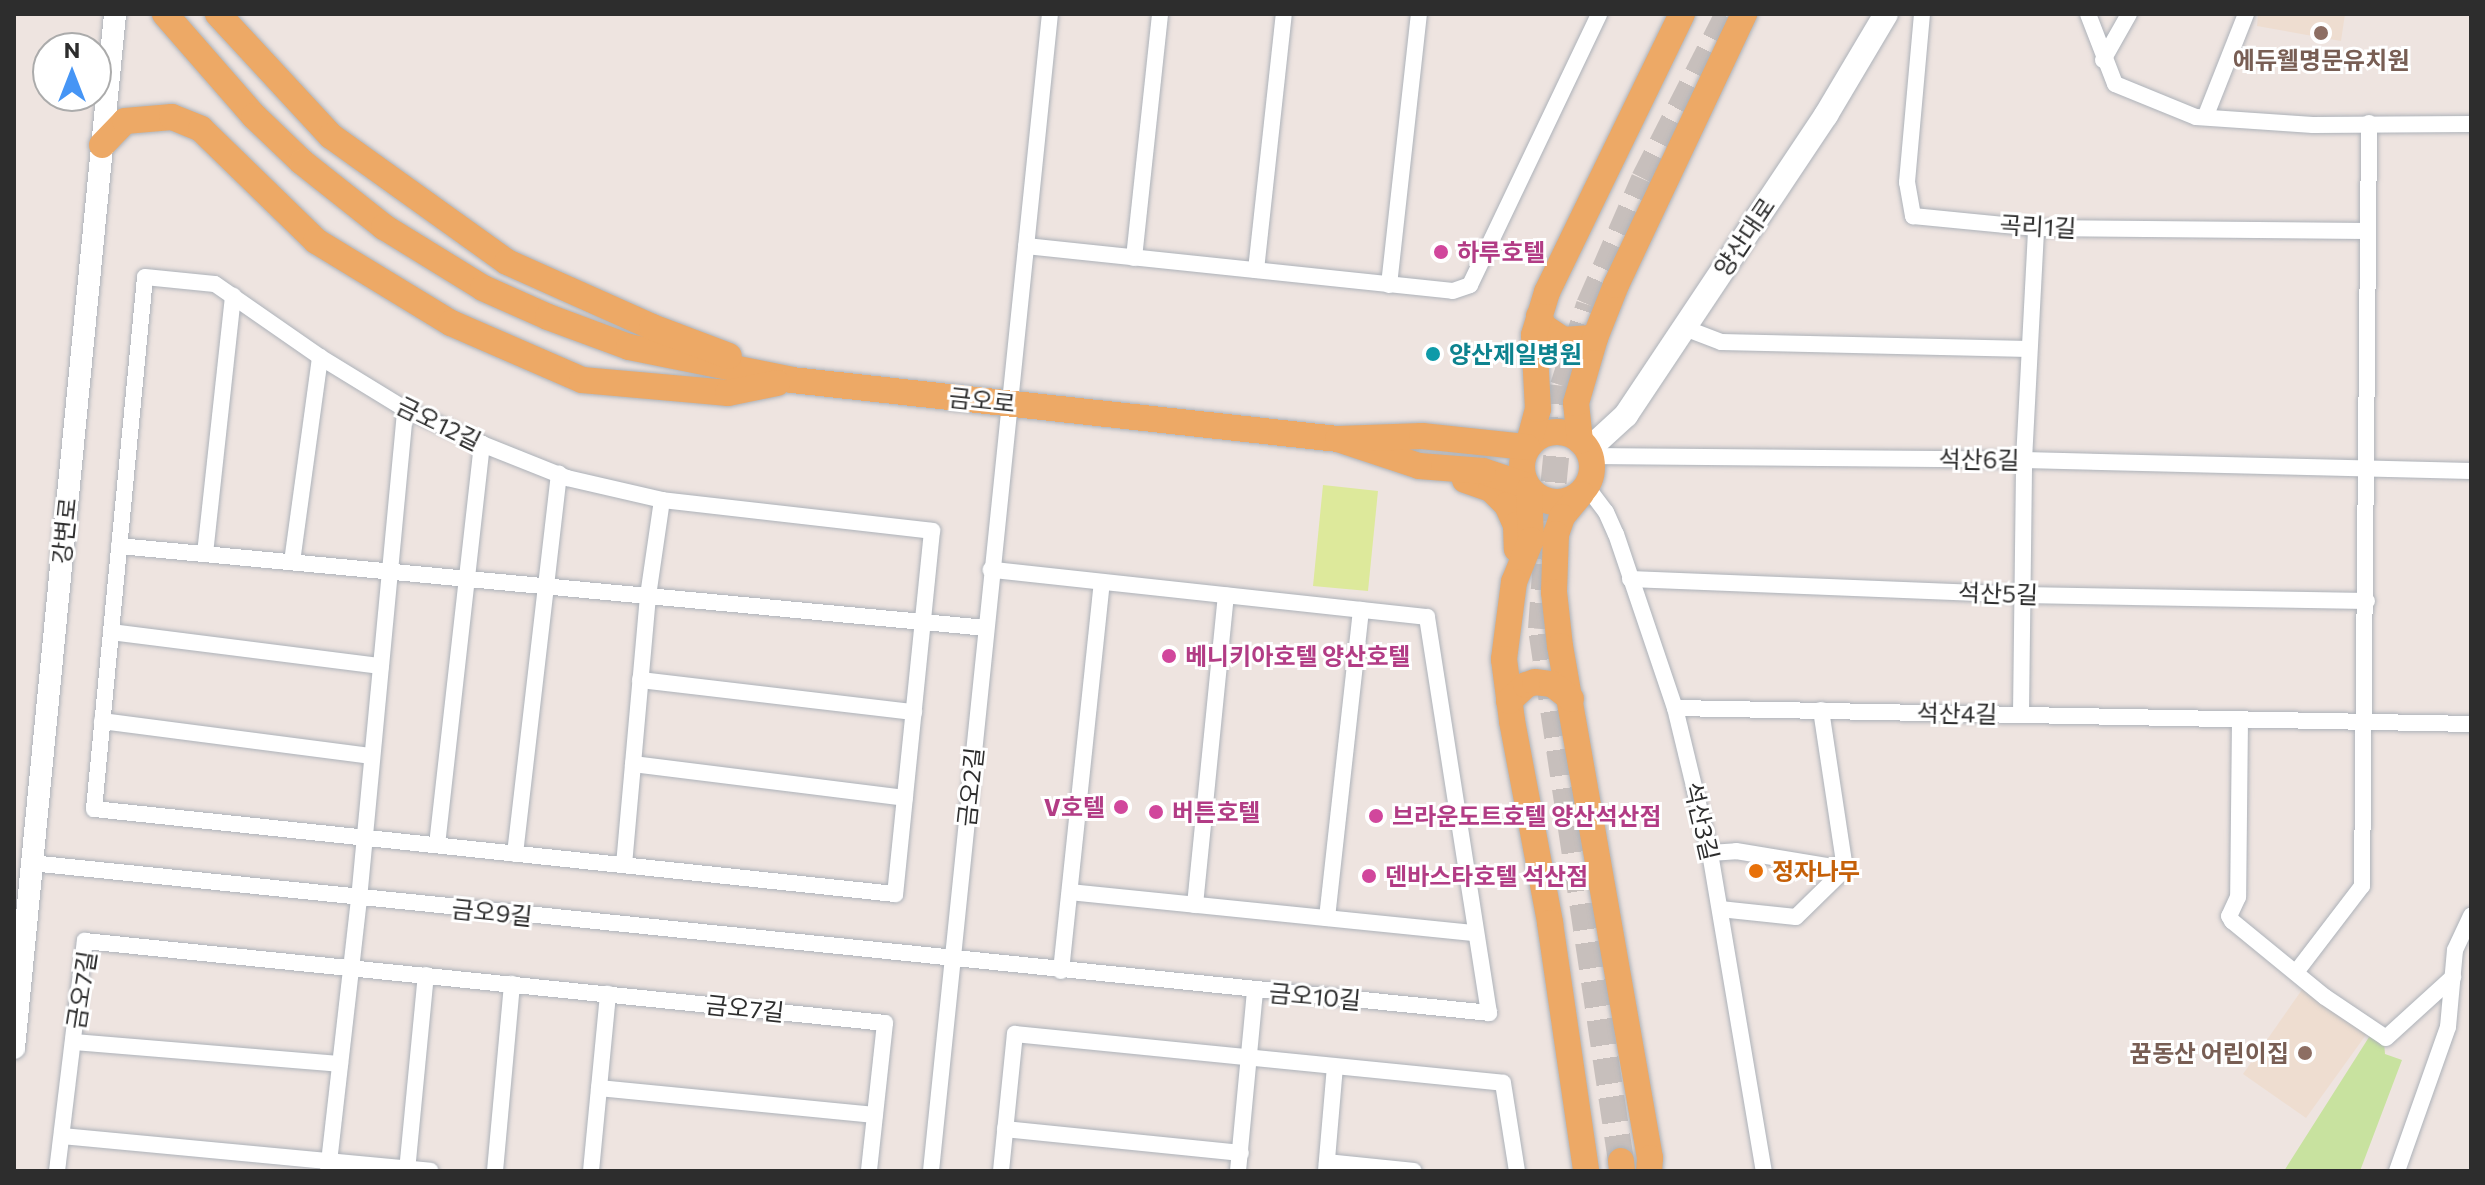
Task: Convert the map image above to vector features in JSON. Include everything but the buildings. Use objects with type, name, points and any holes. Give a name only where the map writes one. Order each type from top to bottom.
[{"type":"main road","name":"금오로","points":[[165,14],[254,116],[302,162],[384,227],[483,288],[548,317],[629,347],[792,380],[1338,439],[1422,436],[1528,446]]},
{"type":"main road","points":[[218,14],[331,136],[507,262],[652,327],[792,380]]},
{"type":"main road","points":[[1455,440],[1500,432],[1519,420],[1527,399],[1527,366],[1536,325],[1579,222],[1682,14]]},
{"type":"main road","points":[[1649,1171],[1650,1158],[1560,646],[1554,554],[1562,517],[1591,477],[1576,403],[1595,338],[1616,285],[1744,14]]},
{"type":"main road","name":"양산대로","points":[[1586,449],[1626,415],[1834,103],[1886,14]]},
{"type":"main road","points":[[102,145],[125,121],[172,117],[201,129],[316,241],[451,323],[582,380],[728,393],[792,380]]},
{"type":"main road","points":[[1536,325],[1563,340],[1595,338]]},
{"type":"main road","points":[[1514,582],[1531,540],[1527,487],[1521,466],[1538,409],[1536,325]]},
{"type":"main road","points":[[1528,446],[1548,433],[1570,434],[1586,449]]},
{"type":"main road","name":"금오로","points":[[1338,439],[1419,466],[1483,471],[1527,487]]},
{"type":"main road","points":[[1419,466],[1479,484],[1500,496],[1516,525],[1514,582],[1504,659],[1509,701],[1550,923],[1607,1167]]},
{"type":"main road","points":[[1527,487],[1537,497],[1560,503],[1584,490]]},
{"type":"main road","points":[[1509,701],[1535,682],[1552,684],[1571,699]]},
{"type":"street","name":"강변로","points":[[14,1048],[115,14]]},
{"type":"street","name":"금오2길","points":[[931,1171],[1050,14]]},
{"type":"street","points":[[1134,258],[1160,14]]},
{"type":"street","points":[[1256,270],[1284,14]]},
{"type":"street","points":[[1389,285],[1419,14]]},
{"type":"street","points":[[1026,246],[1453,291],[1470,285],[1599,14]]},
{"type":"street","name":"곡리1길","points":[[1922,14],[1907,182],[1913,216],[2036,228],[2367,231]]},
{"type":"street","points":[[2088,14],[2103,60],[2115,84],[2196,117],[2206,115],[2313,125],[2471,124]]},
{"type":"street","points":[[2206,115],[2246,14]]},
{"type":"street","points":[[2103,60],[2126,15]]},
{"type":"street","points":[[2297,971],[2362,886],[2369,123]]},
{"type":"street","points":[[2021,714],[2024,460],[2036,228]]},
{"type":"street","name":"금오12길","points":[[145,277],[215,284],[233,296],[320,357],[405,409],[559,474],[662,500],[932,531],[895,894],[94,809],[145,277]]},
{"type":"street","points":[[205,554],[233,296]]},
{"type":"street","points":[[1682,327],[1721,342],[2029,349]]},
{"type":"street","points":[[292,562],[320,357]]},
{"type":"street","points":[[329,1166],[359,899],[405,409]]},
{"type":"street","points":[[437,845],[482,444]]},
{"type":"street","name":"석산6길","points":[[1586,449],[2471,471]]},
{"type":"street","points":[[515,854],[559,474]]},
{"type":"street","name":"석산3길","points":[[1584,490],[1606,512],[1675,708],[1710,853],[1764,1171]]},
{"type":"street","points":[[624,865],[648,596],[662,500]]},
{"type":"street","points":[[119,546],[986,628]]},
{"type":"street","name":"금오10길","points":[[952,960],[1489,1013],[1427,617],[991,570]]},
{"type":"street","name":"석산5길","points":[[1630,579],[2022,595],[2367,601]]},
{"type":"street","points":[[1061,971],[1102,583]]},
{"type":"street","points":[[1195,905],[1226,596]]},
{"type":"street","points":[[1327,918],[1361,610]]},
{"type":"street","points":[[111,632],[381,666]]},
{"type":"street","points":[[640,680],[914,712]]},
{"type":"street","name":"석산4길","points":[[1675,708],[2471,724]]},
{"type":"street","points":[[1821,710],[1845,869]]},
{"type":"street","points":[[2240,719],[2238,897],[2229,916],[2325,997],[2386,1038],[2453,977]]},
{"type":"street","points":[[102,721],[372,756]]},
{"type":"street","points":[[633,764],[905,798]]},
{"type":"street","points":[[1710,853],[1736,851],[1845,869]]},
{"type":"street","name":"금오9길","points":[[31,863],[952,960]]},
{"type":"street","points":[[1720,909],[1796,917],[1845,869]]},
{"type":"street","points":[[1070,892],[1475,933]]},
{"type":"street","points":[[2397,1171],[2448,1027],[2455,950],[2471,916]]},
{"type":"street","name":"금오7길","points":[[57,1171],[85,941],[885,1023],[869,1171]]},
{"type":"street","points":[[408,1170],[426,975]]},
{"type":"street","points":[[495,1171],[512,984]]},
{"type":"street","points":[[1238,1171],[1255,990]]},
{"type":"street","points":[[591,1171],[608,994]]},
{"type":"street","points":[[1001,1171],[1015,1034],[1503,1083],[1517,1171]]},
{"type":"street","name":"금오7길","points":[[73,1042],[340,1064]]},
{"type":"street","points":[[1335,1067],[1326,1166],[1414,1171]]},
{"type":"street","points":[[599,1088],[875,1115]]},
{"type":"street","points":[[1005,1129],[1241,1153]]},
{"type":"street","points":[[62,1136],[329,1166],[430,1171]]},
{"type":"shaded area","name":"에듀웰명문유치원","points":[[2258,14],[2345,14],[2341,41],[2257,26]]},
{"type":"shaded area","name":"꿈동산 어린이집","points":[[2306,984],[2368,1032],[2306,1118],[2243,1074]]},
{"type":"green space","points":[[1323,485],[1378,491],[1368,591],[1313,586]]},
{"type":"green space","points":[[2371,1034],[2384,1042],[2385,1054],[2402,1060],[2360,1171],[2284,1171]]},
{"type":"tunnel","points":[[1621,1161],[1541,629],[1546,560],[1563,386],[1589,305],[1644,179],[1728,14]]},
{"type":"place","name":"에듀웰명문유치원","points":[[2321,33]]},
{"type":"place","name":"하루호텔","points":[[1441,252]]},
{"type":"place","name":"양산제일병원","points":[[1433,354]]},
{"type":"place","name":"베니키아호텔 양산호텔","points":[[1169,656]]},
{"type":"place","name":"V호텔","points":[[1121,807]]},
{"type":"place","name":"버튼호텔","points":[[1156,812]]},
{"type":"place","name":"브라운도트호텔 양산석산점","points":[[1376,816]]},
{"type":"place","name":"정자나무","points":[[1756,871]]},
{"type":"place","name":"덴바스타호텔 석산점","points":[[1369,876]]},
{"type":"place","name":"꿈동산 어린이집","points":[[2305,1053]]}]
